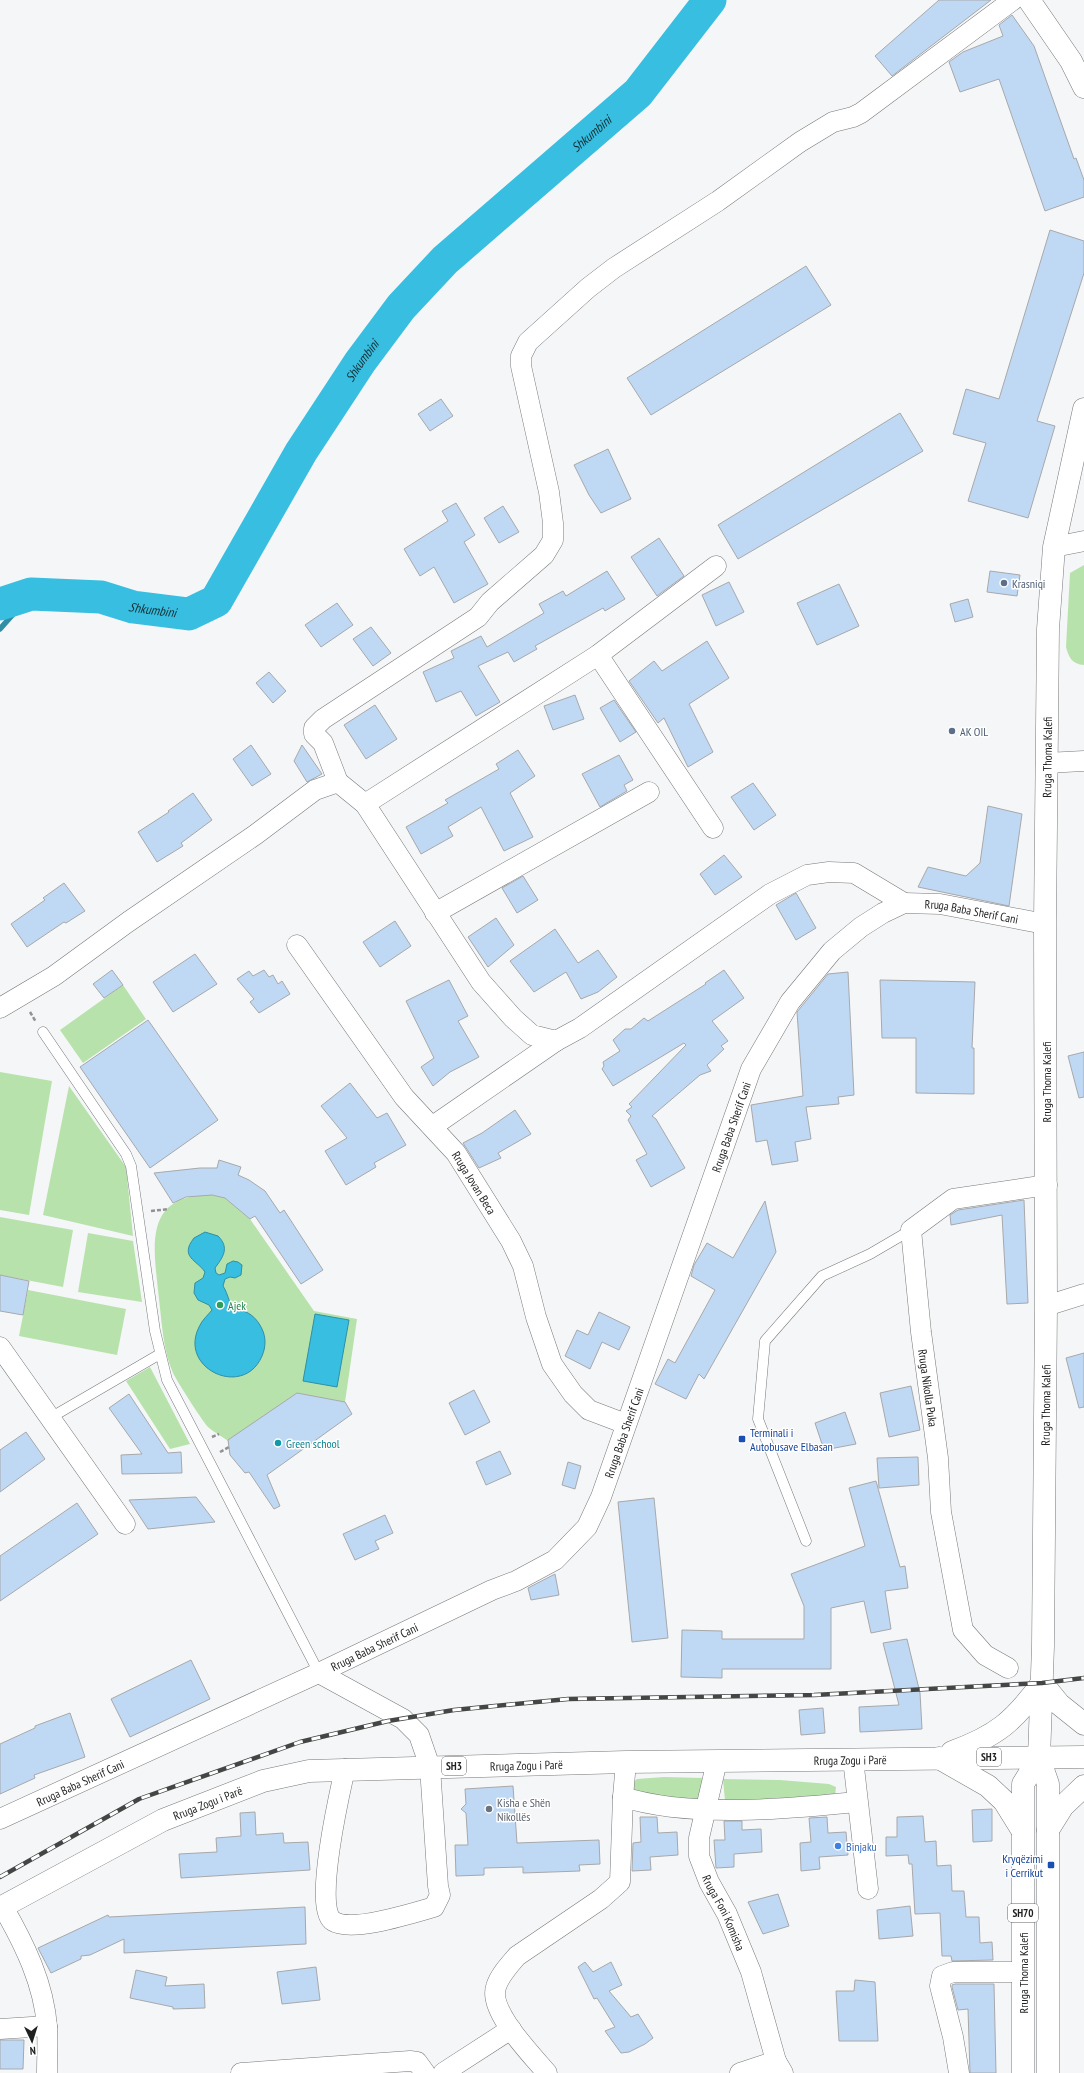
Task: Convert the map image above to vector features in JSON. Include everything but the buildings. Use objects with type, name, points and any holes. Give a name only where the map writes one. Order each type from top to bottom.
[{"type":"main road","points":[[1029,0],[1071,61],[1084,87]]},
{"type":"main road","name":"Rruga Thoma Kalefi","points":[[1048,2073],[1048,1784],[1039,1758],[1042,1682],[1047,1184],[1045,924],[1048,629],[1054,547],[1084,409]]},
{"type":"main road","points":[[938,1757],[980,1742],[1006,1725],[1026,1705],[1042,1682],[1059,1704],[1084,1724]]},
{"type":"main road","points":[[938,1757],[988,1786],[1004,1801],[1022,1830]]},
{"type":"main road","name":"Rruga Zogu i Parë","points":[[1,1908],[163,1820],[256,1784],[309,1771],[626,1762],[938,1757],[1084,1757]]},
{"type":"main road","name":"Rruga Thoma Kalefi","points":[[1023,2073],[1023,1784],[1039,1758]]},
{"type":"main road","points":[[1048,1830],[1063,1806],[1084,1786]]},
{"type":"street","points":[[556,1041],[532,1035],[500,1004],[481,982],[365,804],[338,782],[323,743],[314,734],[317,723],[478,617],[490,602],[544,555],[550,547],[554,534],[549,492],[521,366],[521,356],[528,342],[588,288],[614,268],[712,205],[800,142],[833,122],[853,118],[861,113],[1013,0]]},
{"type":"street","points":[[1054,547],[1084,541]]},
{"type":"street","points":[[365,804],[598,655],[716,566]]},
{"type":"street","points":[[598,655],[713,828]]},
{"type":"street","points":[[1046,763],[1084,761]]},
{"type":"street","points":[[0,1008],[54,976],[128,922],[254,835],[315,790],[338,782]]},
{"type":"street","points":[[435,913],[649,792]]},
{"type":"street","points":[[433,1126],[556,1041],[580,1028],[610,1008],[770,894],[807,875],[829,872],[854,873],[904,903]]},
{"type":"street","name":"Rruga Baba Sherif Cani","points":[[0,1819],[319,1673],[492,1590],[516,1581],[555,1560],[587,1528],[601,1497],[750,1070],[790,1002],[832,951],[860,927],[883,913],[904,903],[940,904],[1045,924]]},
{"type":"street","name":"Rruga Jovan Beca","points":[[297,945],[404,1097],[419,1115],[433,1126],[456,1153],[511,1241],[523,1266],[536,1317],[552,1364],[573,1394],[588,1410],[626,1424]]},
{"type":"street","points":[[911,1230],[953,1199],[1047,1184]]},
{"type":"street","name":"Rruga Nikolla Puka","points":[[911,1230],[921,1332],[937,1450],[941,1512],[963,1630],[985,1655],[1008,1668]]},
{"type":"street","points":[[1046,1306],[1084,1294]]},
{"type":"street","points":[[0,1347],[125,1524]]},
{"type":"street","points":[[319,1673],[403,1719],[419,1735],[430,1767],[438,1886],[440,1895],[434,1907],[390,1920],[348,1924],[334,1922],[331,1920],[328,1914],[326,1892],[332,1826],[345,1769]]},
{"type":"street","points":[[853,1759],[856,1802],[868,1889]]},
{"type":"street","name":"Rruga Foni Komisha","points":[[717,1761],[699,1838],[699,1856],[709,1882],[727,1914],[751,1972],[779,2067]]},
{"type":"street","points":[[547,2073],[511,2029],[496,2006],[496,1986],[510,1963],[529,1947],[601,1899],[620,1882],[623,1797],[626,1762]]},
{"type":"street","points":[[623,1797],[662,1805],[706,1809],[810,1807],[856,1802]]},
{"type":"street","points":[[1,1908],[22,1939],[40,1992],[47,2026],[47,2073]]},
{"type":"street","points":[[959,2073],[953,2037],[940,1986],[942,1976],[952,1972],[1023,1972]]},
{"type":"street","points":[[0,2029],[47,2026]]},
{"type":"street","points":[[443,2073],[511,2029]]},
{"type":"street","points":[[241,2073],[410,2061],[417,2062],[424,2073]]},
{"type":"street","points":[[740,2073],[779,2067]]},
{"type":"lane","points":[[43,1032],[126,1154],[131,1166],[155,1331],[167,1380],[319,1673]]},
{"type":"lane","points":[[806,1541],[758,1419],[765,1341],[822,1276],[870,1254],[911,1230]]},
{"type":"lane","points":[[50,1418],[160,1354]]},
{"type":"path","points":[[149,1211],[168,1209]]},
{"type":"green space","points":[[1084,565],[1084,665],[1072,660],[1066,647],[1070,573]]},
{"type":"green space","points":[[123,985],[146,1019],[83,1063],[60,1030]]},
{"type":"green space","points":[[0,1072],[52,1081],[29,1215],[0,1210]]},
{"type":"green space","points":[[69,1086],[126,1167],[133,1236],[43,1215]]},
{"type":"green space","name":"Ajek","points":[[212,1195],[225,1198],[250,1219],[314,1311],[357,1319],[345,1402],[297,1393],[228,1441],[208,1427],[200,1417],[173,1373],[163,1337],[155,1262],[157,1228],[163,1214],[173,1204],[189,1197]]},
{"type":"green space","points":[[0,1217],[73,1230],[63,1287],[0,1275]]},
{"type":"green space","points":[[88,1233],[133,1241],[142,1302],[78,1292]]},
{"type":"green space","points":[[28,1290],[126,1309],[117,1355],[19,1336]]},
{"type":"green space","points":[[150,1367],[190,1444],[170,1449],[126,1381]]},
{"type":"green space","points":[[664,1777],[704,1778],[705,1801],[638,1794],[634,1789],[633,1782],[637,1779]]},
{"type":"green space","points":[[723,1779],[780,1780],[829,1784],[836,1787],[835,1796],[725,1801]]},
{"type":"water","name":"Ajek","points":[[205,1232],[218,1236],[224,1245],[223,1256],[215,1268],[216,1273],[219,1275],[225,1273],[227,1264],[233,1261],[242,1265],[241,1275],[235,1278],[230,1277],[225,1279],[223,1286],[233,1308],[252,1315],[260,1325],[264,1335],[265,1346],[262,1356],[253,1369],[242,1376],[229,1377],[216,1373],[205,1366],[197,1355],[195,1342],[199,1327],[212,1310],[209,1305],[198,1300],[194,1293],[195,1283],[203,1278],[205,1272],[191,1258],[188,1250],[194,1238]]},
{"type":"water","points":[[315,1314],[349,1320],[337,1387],[303,1381]]},
{"type":"waterway","name":"Shkumbini","points":[[0,604],[31,594],[101,597],[133,607],[189,614],[216,601],[301,452],[360,362],[401,307],[445,260],[638,93],[710,0]]},
{"type":"waterway","points":[[0,629],[31,594]]},
{"type":"railway","points":[[0,1877],[139,1799],[300,1742],[388,1721],[454,1710],[568,1699],[814,1695],[1042,1683],[1084,1678]]},
{"type":"place","name":"Krasniqi","points":[[1004,583]]},
{"type":"place","name":"AK OIL","points":[[952,731]]},
{"type":"place","name":"Ajek","points":[[220,1305]]},
{"type":"place","name":"Terminali i Autobusave Elbasan","points":[[742,1439]]},
{"type":"place","name":"Green school","points":[[278,1443]]},
{"type":"place","name":"Kisha e Shën Nikollës","points":[[489,1809]]},
{"type":"place","name":"Binjaku","points":[[838,1846]]},
{"type":"place","name":"Kryqëzimi i Cerrikut","points":[[1051,1865]]}]
